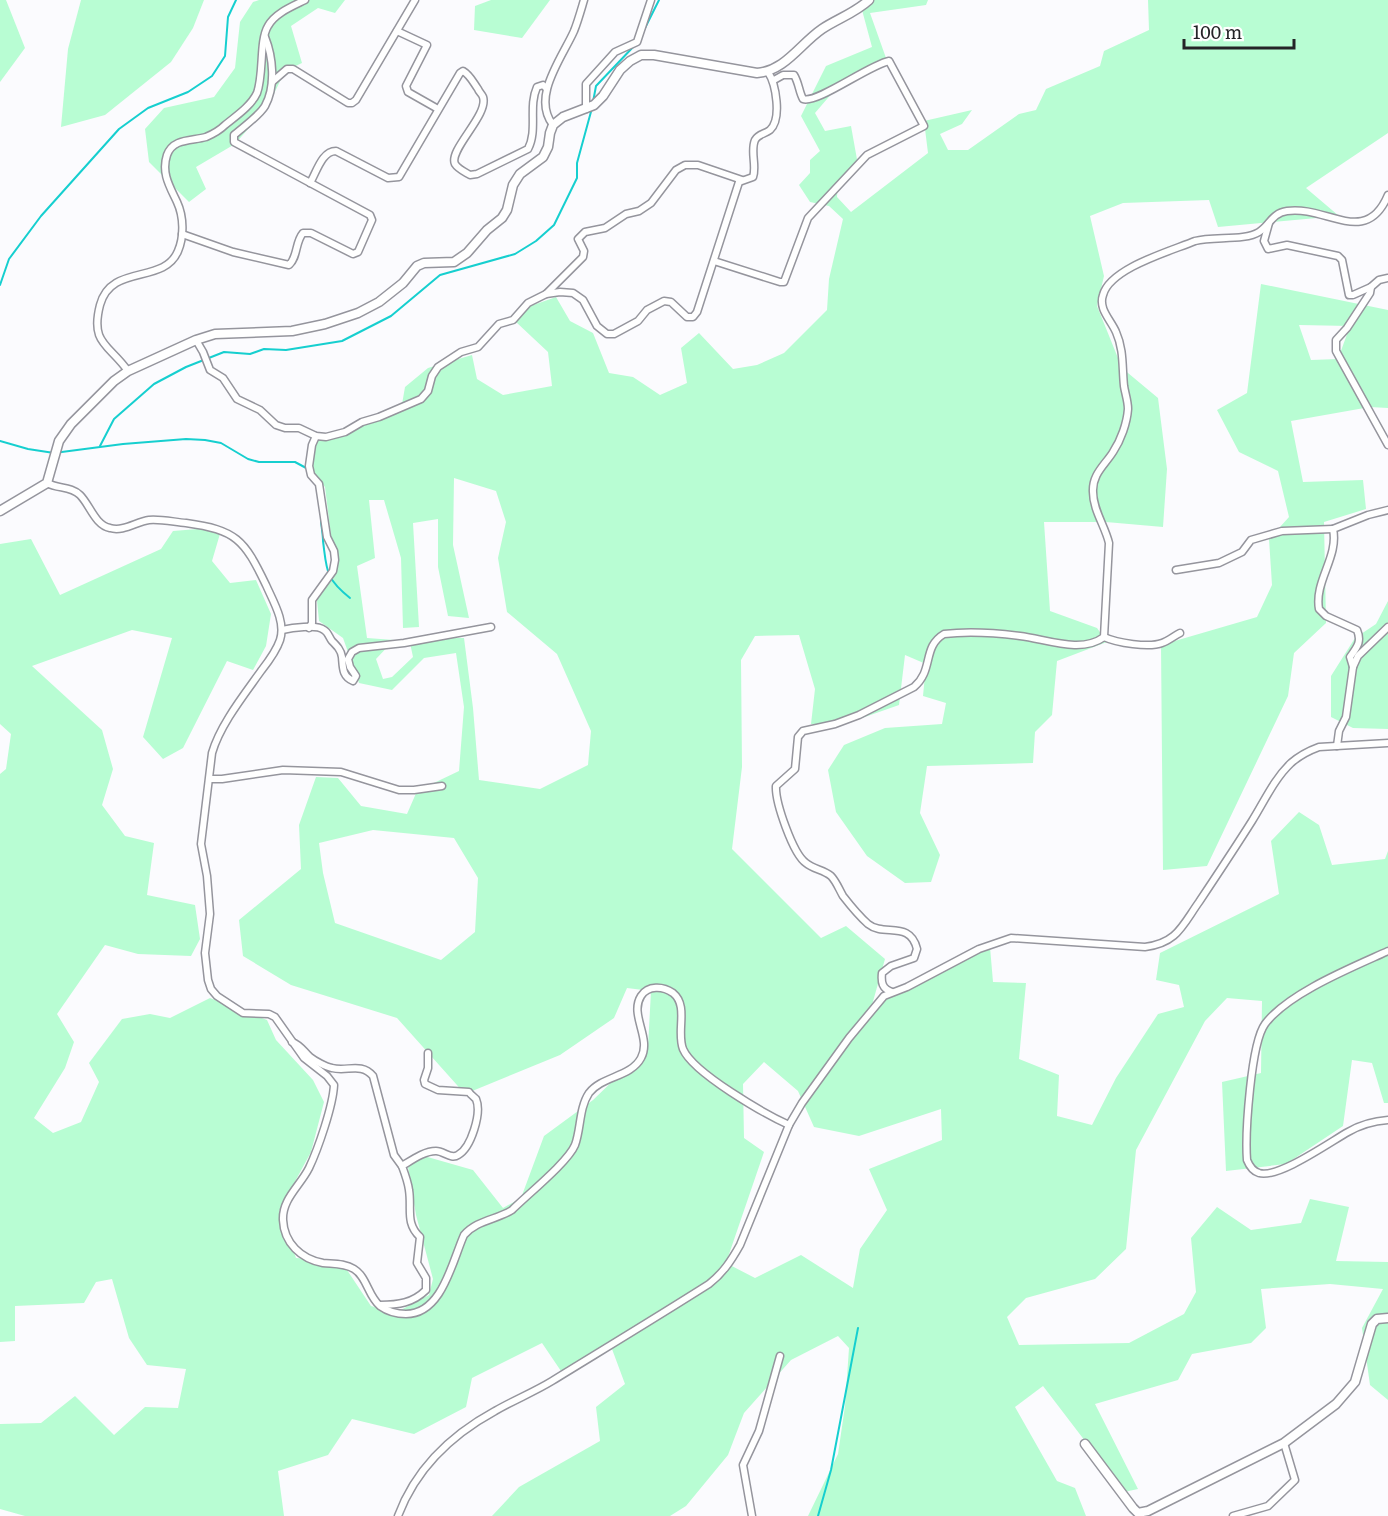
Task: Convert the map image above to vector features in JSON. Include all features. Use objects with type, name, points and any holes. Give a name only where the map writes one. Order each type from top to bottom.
[{"type":"street","points":[[128,371],[104,345],[98,334],[97,319],[101,302],[109,289],[119,280],[160,268],[171,262],[178,251],[182,234],[178,205],[167,184],[165,172],[167,156],[173,146],[182,141],[206,136],[220,129],[251,103],[257,93],[268,26],[276,16],[305,0]]},
{"type":"street","points":[[272,82],[287,69],[293,69],[348,103],[352,103],[356,100],[415,0]]},
{"type":"street","points":[[553,125],[547,117],[546,88],[574,29],[584,0]]},
{"type":"street","points":[[586,109],[586,84],[615,52],[636,42],[640,37],[651,0]]},
{"type":"street","points":[[771,76],[821,30],[860,8],[869,0]]},
{"type":"street","points":[[397,31],[427,45],[406,86],[408,92],[438,109]]},
{"type":"street","points":[[182,234],[232,252],[289,265],[293,262],[299,237],[303,233],[311,233],[353,254],[358,252],[372,220],[370,215],[234,141],[233,139],[265,107],[272,82],[271,52],[265,37]]},
{"type":"street","points":[[0,511],[47,483],[58,441],[71,424],[114,381],[128,371],[199,346],[215,334],[292,331],[325,324],[358,313],[379,302],[403,283],[417,266],[424,263],[454,262],[467,253],[487,230],[502,218],[507,210],[513,185],[520,174],[543,157],[553,125],[563,117],[594,105],[603,96],[620,70],[641,55],[654,55],[771,76],[794,75],[798,81],[800,95],[808,101],[889,62],[924,126],[867,155],[807,218],[784,282],[714,261]]},
{"type":"street","points":[[310,183],[326,154],[330,151],[336,151],[388,178],[399,177],[460,73],[466,72],[483,98],[483,104],[469,134],[454,156],[457,167],[470,176],[477,174],[528,149],[532,141],[533,97],[537,87],[543,85],[546,88]]},
{"type":"street","points":[[199,346],[210,370],[222,378],[237,399],[260,410],[276,424],[285,428],[299,428],[316,436],[326,437],[345,432],[362,422],[421,399],[428,391],[432,376],[438,367],[461,352],[478,347],[491,330],[499,324],[513,320],[528,303],[546,294],[573,293],[583,300],[597,326],[607,334],[614,334],[638,321],[647,310],[664,301],[671,303],[687,317],[693,317],[697,312],[739,182],[753,177],[755,171],[753,143],[775,122],[776,98],[771,76]]},
{"type":"street","points":[[546,294],[583,256],[584,251],[578,239],[585,232],[605,228],[626,214],[639,211],[651,202],[676,170],[685,165],[698,165],[742,180]]},
{"type":"street","points":[[1104,637],[1109,543],[1106,528],[1094,503],[1093,490],[1099,469],[1113,452],[1119,440],[1128,407],[1123,378],[1122,348],[1116,331],[1103,310],[1103,295],[1108,285],[1124,270],[1205,238],[1250,236],[1258,233],[1278,213],[1303,211],[1365,222],[1376,215],[1388,195]]},
{"type":"street","points":[[1270,219],[1264,241],[1268,249],[1287,245],[1338,256],[1342,260],[1349,295],[1388,278]]},
{"type":"street","points":[[1371,287],[1370,293],[1347,328],[1336,340],[1335,346],[1388,445]]},
{"type":"street","points":[[309,628],[312,623],[312,600],[333,571],[335,560],[334,551],[327,537],[319,484],[311,475],[309,466],[312,445],[316,436]]},
{"type":"street","points":[[47,483],[76,491],[105,527],[113,529],[157,519],[227,531],[239,540],[264,581],[278,612],[282,630],[276,651],[245,693],[215,743],[201,844],[207,876],[210,914],[205,953],[211,989],[217,996],[243,1012],[269,1014],[275,1017],[304,1058],[332,1080],[334,1092],[311,1164],[283,1209],[283,1229],[293,1248],[300,1255],[311,1260],[343,1264],[357,1270],[372,1296],[388,1311],[402,1314],[421,1311],[429,1306],[437,1296],[464,1235],[470,1228],[479,1222],[503,1216],[512,1210],[568,1157],[575,1146],[583,1106],[589,1093],[597,1085],[627,1071],[641,1059],[645,1041],[638,1007],[639,998],[651,988],[669,990],[681,1004],[680,1037],[690,1060],[726,1089],[789,1125]]},
{"type":"street","points":[[1176,570],[1219,563],[1242,552],[1251,540],[1282,531],[1333,529],[1368,515],[1388,510]]},
{"type":"street","points":[[1333,529],[1335,535],[1330,561],[1320,583],[1319,609],[1326,616],[1358,630],[1361,638],[1358,647],[1350,657],[1353,668]]},
{"type":"street","points":[[282,630],[320,628],[326,631],[342,655],[342,668],[353,681],[356,676],[348,659],[352,652],[359,648],[404,643],[491,627]]},
{"type":"street","points":[[1337,746],[1340,730],[1346,717],[1353,668],[1358,656],[1388,627]]},
{"type":"street","points":[[891,992],[883,985],[882,973],[891,966],[914,958],[917,949],[912,937],[901,931],[873,927],[867,923],[844,898],[831,876],[800,858],[786,827],[775,792],[776,786],[795,769],[798,737],[803,731],[835,724],[859,715],[914,687],[922,680],[926,672],[932,645],[944,634],[1019,636],[1075,645],[1088,644],[1104,637],[1138,644],[1161,644],[1180,633]]},
{"type":"street","points":[[398,1516],[404,1500],[424,1467],[457,1434],[493,1412],[537,1390],[709,1284],[721,1274],[740,1245],[789,1125],[802,1103],[849,1038],[879,1002],[891,992],[907,987],[979,949],[1011,939],[1047,939],[1145,947],[1159,945],[1171,939],[1181,930],[1279,777],[1291,763],[1308,751],[1319,747],[1388,743]]},
{"type":"street","points":[[210,778],[222,779],[283,770],[341,772],[399,790],[442,786]]},
{"type":"street","points":[[1388,951],[1306,992],[1285,1005],[1264,1025],[1257,1041],[1254,1058],[1247,1160],[1253,1170],[1259,1173],[1275,1172],[1349,1131],[1366,1124],[1388,1120]]},
{"type":"street","points":[[291,1042],[298,1044],[312,1059],[333,1068],[359,1068],[368,1071],[373,1076],[394,1155],[402,1166],[409,1190],[410,1222],[412,1230],[420,1237],[417,1263],[426,1278],[426,1290],[418,1299],[398,1305],[380,1305]]},
{"type":"street","points":[[402,1166],[417,1156],[435,1150],[452,1157],[459,1155],[473,1136],[477,1106],[475,1099],[469,1092],[438,1090],[425,1084],[428,1053]]},
{"type":"street","points":[[1085,1444],[1138,1513],[1160,1506],[1284,1443],[1336,1404],[1355,1382],[1372,1324],[1377,1319],[1388,1318]]},
{"type":"street","points":[[752,1516],[743,1465],[759,1431],[780,1356]]},
{"type":"street","points":[[1233,1516],[1268,1506],[1295,1480],[1284,1443]]},
{"type":"green space","points":[[0,0],[6,0],[25,48],[0,82]]},
{"type":"green space","points":[[81,0],[204,0],[193,28],[171,62],[105,115],[61,127],[68,49]]},
{"type":"green space","points":[[259,0],[345,0],[335,13],[318,8],[291,26],[302,63],[285,71],[268,106],[235,144],[196,167],[206,189],[189,202],[149,162],[145,129],[164,108],[214,97],[235,68],[240,22],[253,2]]},
{"type":"green space","points":[[491,0],[550,0],[522,38],[474,30],[475,6]]},
{"type":"green space","points":[[873,0],[928,0],[926,5],[870,13],[886,58],[839,85],[815,113],[825,131],[851,126],[858,165],[838,181],[837,197],[851,212],[928,153],[924,121],[972,110],[962,124],[940,134],[948,150],[968,150],[1019,114],[1036,110],[1046,89],[1100,66],[1104,51],[1149,30],[1148,0],[1388,0],[1388,133],[1306,188],[1339,216],[1218,227],[1209,200],[1123,203],[1090,216],[1104,276],[1097,306],[1122,368],[1158,398],[1167,469],[1163,527],[1106,522],[1044,522],[1050,611],[1097,628],[1107,642],[1057,661],[1052,715],[1035,732],[1033,763],[927,766],[920,813],[940,855],[931,882],[905,883],[867,856],[836,812],[828,770],[844,745],[885,728],[942,724],[946,703],[923,696],[926,664],[905,655],[899,705],[845,724],[811,724],[815,689],[799,635],[755,636],[741,660],[742,767],[732,849],[821,938],[846,926],[885,959],[872,1005],[990,947],[993,982],[1026,983],[1019,1059],[1059,1075],[1057,1116],[1092,1125],[1116,1078],[1158,1014],[1184,1007],[1179,985],[1156,980],[1160,953],[1279,894],[1271,841],[1299,812],[1319,825],[1332,865],[1385,859],[1388,851],[1388,1103],[1384,1103],[1372,1063],[1352,1060],[1343,1126],[1286,1164],[1226,1171],[1222,1082],[1261,1073],[1262,1001],[1227,998],[1205,1021],[1136,1150],[1126,1249],[1095,1279],[1026,1298],[1007,1317],[1019,1345],[1129,1343],[1184,1314],[1196,1292],[1191,1238],[1217,1207],[1251,1230],[1301,1223],[1310,1199],[1349,1207],[1336,1261],[1388,1262],[1388,1400],[1370,1385],[1362,1328],[1383,1289],[1330,1284],[1261,1289],[1266,1328],[1251,1343],[1192,1354],[1178,1380],[1095,1404],[1138,1489],[1124,1492],[1043,1386],[1015,1407],[1057,1481],[1075,1488],[1086,1516],[808,1516],[838,1454],[845,1406],[849,1348],[838,1336],[791,1360],[744,1413],[728,1455],[686,1506],[670,1516],[492,1516],[519,1487],[600,1441],[596,1407],[625,1384],[609,1341],[563,1374],[542,1343],[472,1378],[466,1407],[414,1434],[352,1419],[328,1455],[278,1471],[284,1516],[25,1516],[0,1509],[0,1424],[41,1423],[75,1396],[114,1435],[145,1407],[178,1408],[186,1369],[147,1365],[129,1338],[112,1279],[96,1282],[84,1303],[15,1306],[15,1341],[0,1342],[0,774],[6,769],[11,734],[0,724],[0,544],[31,539],[60,595],[161,549],[173,531],[222,527],[212,561],[230,583],[256,580],[271,614],[266,646],[253,670],[227,661],[183,748],[163,759],[143,737],[172,638],[132,630],[32,666],[102,730],[113,769],[102,805],[125,836],[154,843],[147,895],[195,905],[200,939],[191,956],[138,954],[105,945],[57,1014],[74,1042],[65,1068],[34,1118],[53,1133],[81,1122],[99,1082],[89,1063],[122,1019],[150,1014],[170,1018],[210,998],[267,1020],[276,1040],[313,1080],[324,1102],[311,1152],[279,1211],[296,1258],[341,1261],[371,1306],[395,1313],[429,1295],[433,1279],[416,1215],[408,1167],[424,1156],[473,1170],[503,1208],[521,1198],[544,1136],[593,1100],[648,1047],[651,991],[627,988],[614,1018],[560,1055],[465,1094],[397,1018],[291,985],[243,956],[239,920],[301,869],[299,825],[316,777],[338,778],[361,806],[407,814],[417,791],[459,771],[464,707],[456,653],[424,658],[392,690],[359,683],[343,638],[319,621],[317,601],[339,561],[331,536],[325,487],[309,469],[317,439],[336,436],[401,410],[405,387],[428,368],[472,355],[477,379],[503,395],[552,386],[548,352],[516,322],[522,309],[556,297],[570,321],[593,333],[609,373],[633,377],[660,395],[687,383],[681,348],[699,333],[733,369],[757,365],[784,353],[827,310],[829,279],[843,219],[829,206],[810,202],[799,185],[810,173],[810,160],[820,151],[801,116],[826,66],[872,47],[862,10]],"holes":[[[454,478],[496,491],[506,522],[498,558],[507,612],[557,654],[591,731],[588,765],[540,789],[479,780],[464,638],[409,638],[413,657],[392,677],[383,679],[376,659],[394,640],[367,638],[357,566],[375,558],[369,500],[384,500],[401,558],[403,628],[419,627],[413,523],[438,519],[438,567],[448,616],[469,618],[453,545]],[[373,830],[454,838],[478,878],[475,932],[441,960],[335,923],[323,873],[319,843]],[[764,1062],[798,1091],[814,1127],[859,1136],[941,1109],[942,1140],[869,1169],[887,1210],[860,1249],[853,1288],[801,1255],[755,1278],[726,1263],[764,1152],[744,1138],[743,1084]]]},
{"type":"green space","points":[[1261,284],[1388,310],[1388,408],[1370,407],[1291,421],[1303,482],[1363,480],[1366,509],[1324,522],[1326,623],[1294,653],[1288,696],[1207,866],[1163,870],[1161,645],[1257,617],[1272,585],[1269,539],[1289,517],[1278,471],[1239,452],[1217,410],[1247,393]],"holes":[[[1299,325],[1350,326],[1338,359],[1311,360]]]},
{"type":"green space","points":[[1388,601],[1388,729],[1353,728],[1331,717],[1331,676],[1355,638],[1376,624]]},
{"type":"waterway","points":[[0,285],[9,259],[41,216],[119,129],[148,108],[188,92],[212,76],[225,56],[228,17],[236,0]]},
{"type":"waterway","points":[[644,30],[659,0]]},
{"type":"waterway","points":[[593,102],[596,86],[635,45]]},
{"type":"waterway","points":[[100,446],[114,419],[154,384],[186,367],[224,352],[250,354],[264,349],[286,350],[342,341],[391,316],[440,275],[515,254],[536,241],[554,225],[577,178],[577,163],[592,108]]},
{"type":"waterway","points":[[0,441],[54,453],[123,444],[186,439],[205,440],[221,443],[248,459],[259,462],[295,462],[308,469]]},
{"type":"waterway","points":[[321,518],[325,560],[329,573],[336,585],[350,598]]},
{"type":"waterway","points":[[818,1516],[831,1470],[858,1328]]}]
